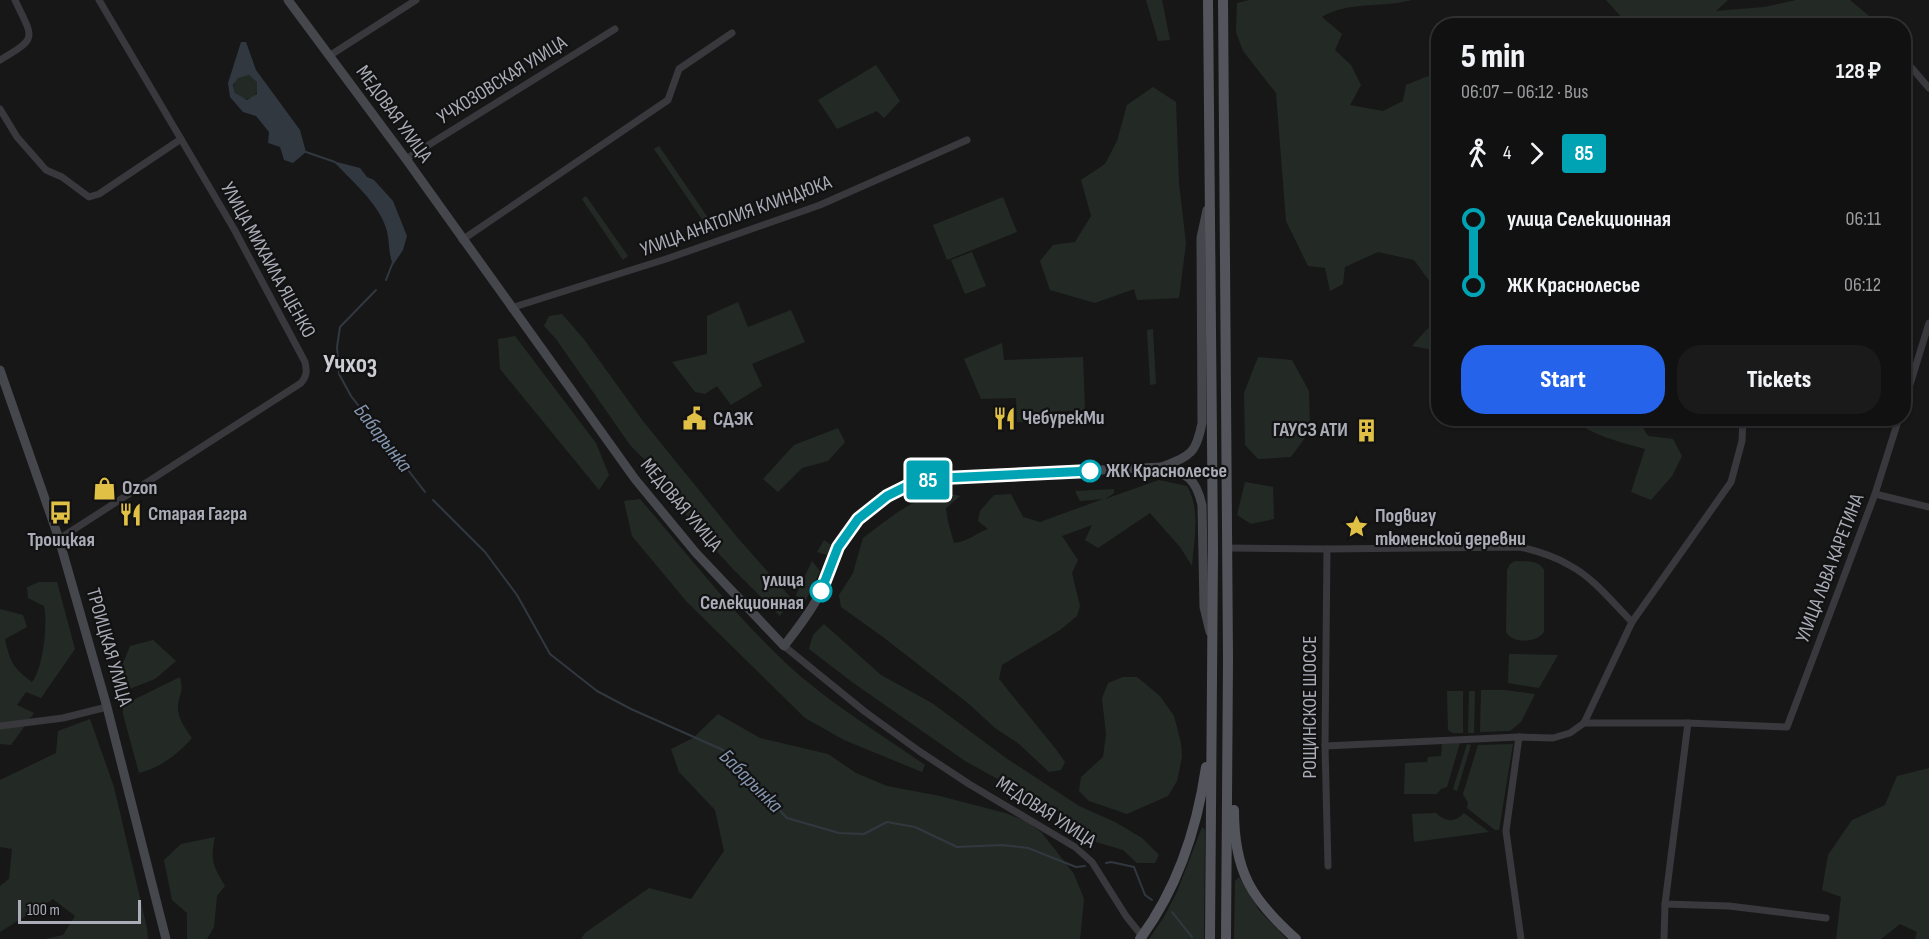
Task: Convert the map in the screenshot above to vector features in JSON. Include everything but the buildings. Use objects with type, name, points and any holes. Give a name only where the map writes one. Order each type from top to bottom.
[{"type":"main road","points":[[1208,0],[1212,641],[1210,939]]},
{"type":"main road","points":[[1223,0],[1228,659],[1226,939]]},
{"type":"main road","points":[[1141,937],[1162,906],[1177,876],[1197,813],[1206,765],[1206,716],[1212,641]]},
{"type":"main road","points":[[1228,659],[1234,730],[1234,820],[1238,853],[1247,882],[1255,897],[1276,922],[1296,939]]},
{"type":"street","points":[[0,60],[25,45],[29,40],[29,31],[15,0]]},
{"type":"street","name":"УЛИЦА МИХАИЛА ЯЦЕНКО","points":[[59,539],[301,383],[306,377],[305,362],[234,229],[99,0]]},
{"type":"street","name":"МЕДОВАЯ УЛИЦА","points":[[288,0],[406,159],[635,479],[696,553],[784,646],[864,711],[969,784],[1075,847],[1092,862],[1141,937]]},
{"type":"street","points":[[329,56],[416,0]]},
{"type":"street","name":"УЧХОЗОВСКАЯ УЛИЦА","points":[[406,159],[615,29]]},
{"type":"street","points":[[462,240],[668,100],[679,69],[732,33]]},
{"type":"street","points":[[1911,67],[1929,88]]},
{"type":"street","points":[[0,109],[16,137],[46,170],[62,177],[89,197],[99,194],[181,139]]},
{"type":"street","name":"УЛИЦА АНАТОЛИЯ КЛИНДЮКА","points":[[511,308],[666,259],[820,205],[967,140]]},
{"type":"street","points":[[784,646],[809,613],[821,591],[838,547],[858,519],[887,496],[909,485],[944,478],[1161,467],[1184,458],[1192,452],[1198,442],[1202,423],[1201,238],[1210,196]]},
{"type":"street","points":[[1911,381],[1929,322]]},
{"type":"street","name":"ТРОИЦКАЯ УЛИЦА","points":[[0,370],[59,539],[107,707],[166,939]]},
{"type":"street","points":[[1325,746],[1519,737],[1553,738],[1570,733],[1584,723],[1632,622],[1731,482],[1742,441],[1743,426]]},
{"type":"street","name":"УЛИЦА ЛЬВА КАРЕТИНА","points":[[1688,723],[1787,727],[1875,495],[1897,426]]},
{"type":"street","points":[[1161,467],[1186,475],[1199,492],[1202,505],[1204,607],[1212,641]]},
{"type":"street","points":[[1875,495],[1929,507]]},
{"type":"street","points":[[1227,549],[1520,547],[1570,565],[1592,582],[1632,622]]},
{"type":"street","name":"РОЩИНСКОЕ ШОССЕ","points":[[1327,549],[1325,746],[1328,866]]},
{"type":"street","points":[[0,726],[63,718],[107,707]]},
{"type":"street","points":[[1584,723],[1688,723],[1665,903],[1664,939]]},
{"type":"street","points":[[1519,737],[1506,831],[1521,939]]},
{"type":"street","points":[[1665,903],[1730,906],[1826,918]]},
{"type":"shaded area","points":[[1146,0],[1162,0],[1170,40],[1158,41]]},
{"type":"shaded area","points":[[1249,0],[1412,0],[1343,9],[1322,17],[1342,34],[1335,50],[1351,65],[1361,85],[1350,105],[1383,111],[1403,101],[1406,85],[1428,76],[1431,80],[1431,283],[1414,260],[1378,252],[1345,267],[1343,284],[1330,291],[1325,268],[1308,266],[1286,221],[1276,93],[1243,51],[1236,32],[1237,3]]},
{"type":"shaded area","points":[[1606,0],[1728,0],[1716,11],[1764,7],[1796,0],[1850,0],[1872,18],[1622,18]]},
{"type":"shaded area","points":[[241,42],[246,42],[256,70],[300,130],[306,152],[293,163],[284,160],[280,147],[268,143],[269,132],[256,116],[243,112],[230,97],[228,83]],"holes":[[[249,75],[257,82],[257,94],[247,100],[235,93],[233,85],[238,78]]]},
{"type":"shaded area","points":[[876,65],[900,101],[884,118],[877,111],[837,129],[818,100]]},
{"type":"shaded area","points":[[246,75],[251,76],[257,82],[257,92],[251,98],[246,99],[241,98],[235,92],[234,87],[235,82],[241,76]]},
{"type":"shaded area","points":[[1153,87],[1176,102],[1179,184],[1186,243],[1179,298],[1137,300],[1134,289],[1095,303],[1050,290],[1040,261],[1053,245],[1075,242],[1091,216],[1081,180],[1105,164],[1117,141],[1127,105]]},
{"type":"shaded area","points":[[659,146],[717,231],[712,234],[654,149]]},
{"type":"shaded area","points":[[333,161],[360,168],[393,201],[407,236],[403,250],[393,265],[387,233],[377,210]]},
{"type":"shaded area","points":[[586,196],[628,256],[623,260],[582,199]]},
{"type":"shaded area","points":[[1003,197],[1017,232],[947,260],[933,225]]},
{"type":"shaded area","points":[[972,252],[986,286],[965,294],[951,260]]},
{"type":"shaded area","points":[[738,302],[748,327],[791,310],[805,342],[752,364],[762,386],[731,405],[717,386],[705,394],[695,392],[672,362],[707,354],[707,316]]},
{"type":"shaded area","points":[[562,314],[583,338],[643,421],[737,537],[791,598],[780,616],[698,531],[650,465],[630,445],[556,339],[544,326],[549,316]]},
{"type":"shaded area","points":[[1431,328],[1431,350],[1412,346],[1427,329]]},
{"type":"shaded area","points":[[1153,329],[1156,384],[1150,385],[1147,330]]},
{"type":"shaded area","points":[[515,336],[596,443],[609,475],[599,490],[500,369],[498,339]]},
{"type":"shaded area","points":[[1002,343],[1004,360],[1083,357],[1085,410],[1046,412],[1045,421],[1017,422],[1016,398],[981,399],[964,359]]},
{"type":"shaded area","points":[[1258,357],[1292,360],[1309,391],[1310,431],[1291,457],[1258,459],[1245,445],[1244,393]]},
{"type":"shaded area","points":[[1581,426],[1642,426],[1648,436],[1673,439],[1682,456],[1672,476],[1651,500],[1631,492],[1645,449],[1598,434]]},
{"type":"shaded area","points":[[838,428],[845,442],[828,461],[802,468],[778,492],[763,479],[794,445]]},
{"type":"shaded area","points":[[1159,480],[1187,486],[1191,495],[1196,525],[1192,566],[1180,547],[1150,513],[1098,548],[1085,540],[1092,525],[1062,536],[1078,560],[1072,573],[1080,606],[1077,616],[1060,630],[1002,665],[999,679],[1065,762],[1061,770],[1049,772],[1019,744],[995,728],[969,704],[841,607],[839,595],[853,573],[863,538],[920,500],[947,494],[960,496],[946,508],[954,543],[988,529],[978,521],[980,511],[994,495],[1011,494],[1023,517],[1040,522],[1103,499],[1080,501],[1075,491],[1114,489],[1114,493],[1105,499]]},
{"type":"shaded area","points":[[1245,482],[1273,487],[1274,519],[1251,524],[1237,515]]},
{"type":"shaded area","points":[[640,499],[717,590],[778,655],[829,699],[925,765],[922,772],[844,740],[805,718],[687,602],[632,536],[624,501]]},
{"type":"shaded area","points":[[824,540],[830,544],[831,549],[827,555],[817,552]]},
{"type":"shaded area","points":[[812,561],[820,571],[804,604],[796,595]]},
{"type":"shaded area","points":[[1515,561],[1535,563],[1544,570],[1544,632],[1541,636],[1525,641],[1513,639],[1506,632],[1507,570]]},
{"type":"shaded area","points":[[39,582],[57,582],[75,649],[41,698],[26,692],[17,705],[34,713],[11,745],[0,744],[0,609],[23,615],[27,627],[5,639],[13,664],[32,682],[42,657],[45,614],[44,606],[28,598],[27,587]]},
{"type":"shaded area","points":[[824,624],[881,675],[932,703],[1006,758],[1079,806],[1115,822],[1142,838],[1159,855],[1155,863],[1137,863],[1123,850],[1096,842],[1061,814],[965,761],[852,682],[809,649],[813,635]]},
{"type":"shaded area","points":[[153,640],[176,661],[155,679],[122,692],[118,676],[130,646]]},
{"type":"shaded area","points":[[1509,654],[1558,655],[1539,688],[1508,683]]},
{"type":"shaded area","points":[[180,677],[182,686],[178,706],[179,715],[182,724],[192,738],[168,760],[139,773],[123,714],[123,705]]},
{"type":"shaded area","points":[[1123,677],[1137,677],[1160,696],[1174,716],[1182,757],[1177,781],[1168,796],[1127,814],[1089,801],[1079,791],[1081,777],[1103,757],[1106,734],[1102,698],[1108,683]]},
{"type":"shaded area","points":[[1481,690],[1535,694],[1521,722],[1510,731],[1480,732]]},
{"type":"shaded area","points":[[1447,691],[1463,691],[1463,733],[1452,733],[1448,730]]},
{"type":"shaded area","points":[[1469,691],[1475,691],[1474,733],[1468,733]]},
{"type":"shaded area","points":[[718,714],[760,738],[828,754],[856,773],[887,786],[940,796],[1005,813],[1026,821],[1042,833],[1074,874],[1084,899],[1080,939],[581,939],[585,933],[649,888],[691,899],[724,851],[715,810],[679,772],[671,749],[693,738]]},
{"type":"shaded area","points":[[90,719],[114,787],[148,939],[45,939],[63,935],[75,916],[53,899],[0,932],[0,886],[9,879],[12,849],[0,847],[0,780],[56,753],[58,731]]},
{"type":"shaded area","points":[[1460,743],[1447,787],[1441,789],[1437,794],[1404,794],[1405,763],[1427,762],[1428,757],[1441,756],[1442,744]]},
{"type":"shaded area","points":[[1467,744],[1471,745],[1457,791],[1453,789]]},
{"type":"shaded area","points":[[1513,744],[1499,830],[1495,830],[1467,808],[1468,803],[1463,794],[1478,745]]},
{"type":"shaded area","points":[[1929,768],[1929,939],[1915,939],[1917,932],[1900,924],[1881,939],[1836,939],[1841,897],[1822,890],[1828,855],[1852,820],[1885,805],[1897,776]]},
{"type":"shaded area","points":[[1436,813],[1443,818],[1454,820],[1464,813],[1489,832],[1414,842],[1412,814]]},
{"type":"shaded area","points":[[1202,827],[1205,830],[1204,939],[1149,939],[1177,892]]},
{"type":"shaded area","points":[[215,837],[214,863],[225,886],[217,896],[214,927],[207,939],[187,939],[187,913],[172,900],[164,860],[181,844]]},
{"type":"shaded area","points":[[1239,877],[1259,910],[1287,939],[1234,939],[1235,881]]},
{"type":"waterway","name":"Бабарынка","points":[[306,152],[335,162]]},
{"type":"waterway","name":"Бабарынка","points":[[386,280],[393,262]]},
{"type":"waterway","name":"Бабарынка","points":[[376,290],[340,327],[337,347],[339,374],[351,396],[425,492]]},
{"type":"waterway","name":"Бабарынка","points":[[433,500],[485,552],[517,595],[550,654],[597,691],[631,709],[723,750],[787,818],[839,833],[864,834],[887,822],[915,827],[957,847],[1002,845],[1028,848],[1076,867],[1085,866]]},
{"type":"waterway","name":"Бабарынка","points":[[1106,863],[1134,867],[1145,895],[1152,900]]},
{"type":"waterway","name":"Бабарынка","points":[[1172,912],[1192,937]]},
{"type":"bus line","name":"85","points":[[821,591],[838,547],[858,519],[887,496],[909,485],[931,479],[1090,471]]},
{"type":"place","name":"ЧебурекМи","points":[[1004,418]]},
{"type":"place","name":"СДЭК","points":[[695,419]]},
{"type":"place","name":"ГАУСЗ АТИ","points":[[1366,430]]},
{"type":"place","name":"ЖК Краснолесье","points":[[1090,471]]},
{"type":"place","name":"Ozon","points":[[104,488]]},
{"type":"place","name":"Троицкая","points":[[61,513]]},
{"type":"place","name":"Старая Гагра","points":[[130,514]]},
{"type":"place","name":"Подвигу тюменской деревни","points":[[1357,527]]},
{"type":"place","name":"улица Селекционная","points":[[821,591]]},
{"type":"district","name":"Учхоз","points":[[350,364]]}]
